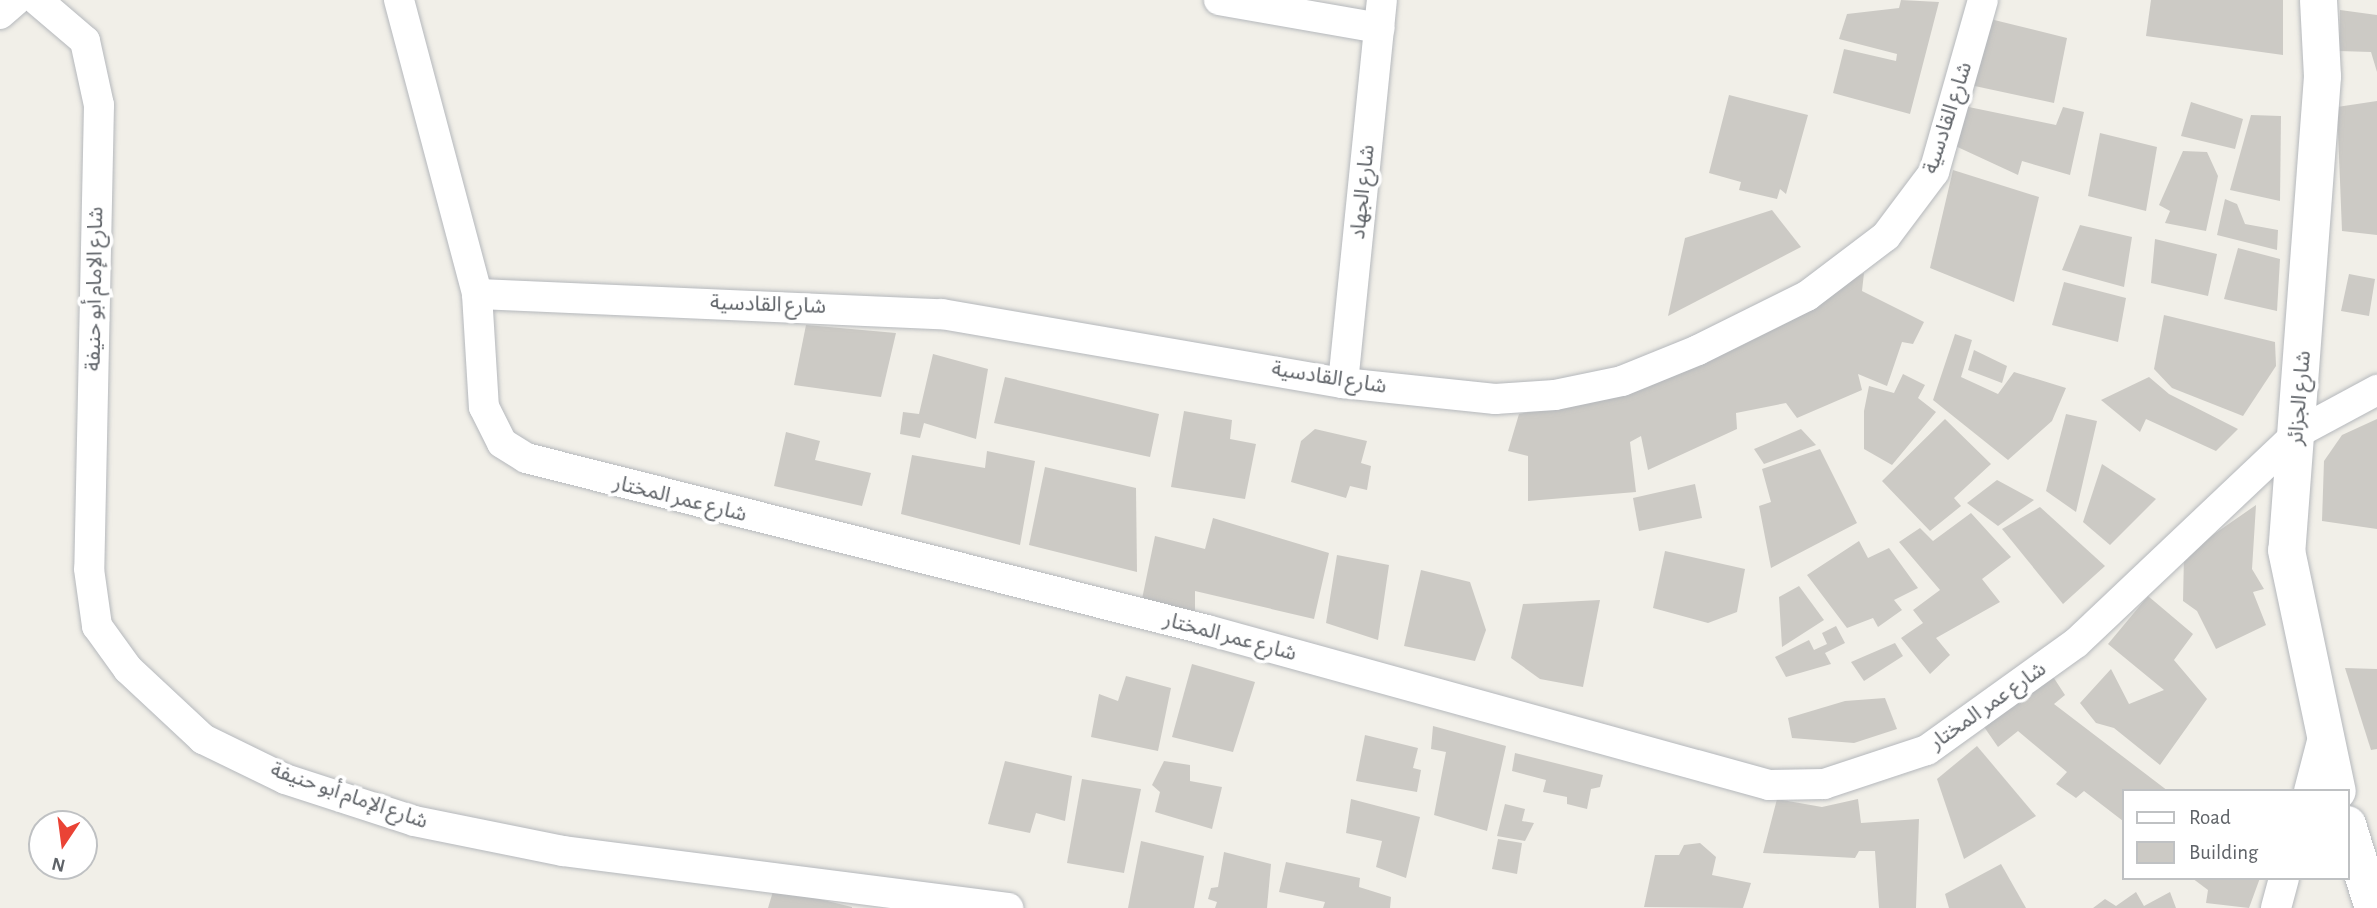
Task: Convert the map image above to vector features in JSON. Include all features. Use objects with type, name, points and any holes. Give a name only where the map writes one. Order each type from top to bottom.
[{"type":"street","points":[[0,14],[16,0]]},
{"type":"street","name":"شارع الإمام أبو حنيفة","points":[[37,0],[85,41],[99,106],[89,569],[97,626],[128,669],[203,739],[285,779],[414,821],[563,851],[1008,908]]},
{"type":"street","name":"شارع عمر المختار","points":[[399,0],[477,294],[484,407],[502,443],[526,458],[1207,630],[1769,785],[1824,784],[1927,750],[2077,643],[2299,432],[2377,390]]},
{"type":"street","points":[[1219,0],[1381,14]]},
{"type":"street","name":"شارع القادسية","points":[[477,294],[942,314],[1343,383],[1495,399],[1555,395],[1622,381],[1807,296],[1849,268],[1915,204],[1937,162],[1983,0]]},
{"type":"street","name":"شارع الجزائر","points":[[2318,0],[2322,76],[2299,432],[2286,550],[2322,741],[2336,789]]},
{"type":"street","name":"شارع الجهاد","points":[[1343,383],[1381,14]]},
{"type":"street","points":[[2310,789],[2322,741]]},
{"type":"street","points":[[2349,831],[2372,908]]},
{"type":"street","points":[[2276,908],[2283,880]]},
{"type":"building","points":[[1901,0],[1939,2],[1910,114],[1833,93],[1844,49],[1896,61],[1897,54],[1839,39],[1847,14],[1899,8]]},
{"type":"building","points":[[2151,0],[2283,0],[2283,55],[2146,36]]},
{"type":"building","points":[[2340,10],[2377,15],[2377,72],[2371,52],[2339,51]]},
{"type":"building","points":[[1986,18],[2067,38],[2054,103],[1970,85]]},
{"type":"building","points":[[1729,95],[1808,115],[1786,194],[1780,189],[1777,199],[1739,190],[1741,182],[1709,173]]},
{"type":"building","points":[[2377,101],[2377,235],[2342,231],[2337,107]]},
{"type":"building","points":[[2191,102],[2243,119],[2235,149],[2181,136]]},
{"type":"building","points":[[1959,105],[2056,125],[2063,107],[2084,112],[2070,175],[2022,161],[2018,175],[1951,144]]},
{"type":"building","points":[[2251,115],[2281,116],[2280,201],[2230,190]]},
{"type":"building","points":[[2100,133],[2157,147],[2146,211],[2088,196]]},
{"type":"building","points":[[2183,151],[2207,152],[2218,176],[2206,231],[2165,223],[2170,211],[2159,205]]},
{"type":"building","points":[[1953,170],[2039,197],[2014,302],[1930,268]]},
{"type":"building","points":[[2225,199],[2237,204],[2245,224],[2278,230],[2277,250],[2217,235]]},
{"type":"building","points":[[1772,210],[1801,247],[1668,316],[1685,238]]},
{"type":"building","points":[[2080,225],[2132,237],[2124,287],[2062,270]]},
{"type":"building","points":[[2155,239],[2217,254],[2208,296],[2151,283]]},
{"type":"building","points":[[2238,248],[2280,259],[2277,311],[2224,299]]},
{"type":"building","points":[[1864,273],[1862,291],[1924,322],[1913,344],[1902,342],[1887,386],[1858,374],[1862,390],[1797,418],[1786,403],[1736,413],[1737,429],[1648,470],[1641,436],[1630,442],[1636,492],[1528,501],[1528,456],[1508,451],[1519,414],[1634,389]]},
{"type":"building","points":[[2349,274],[2375,279],[2369,316],[2341,311]]},
{"type":"building","points":[[2064,282],[2126,298],[2118,342],[2052,325]]},
{"type":"building","points":[[2164,315],[2275,342],[2276,366],[2243,416],[2172,388],[2154,369]]},
{"type":"building","points":[[806,325],[896,333],[881,397],[794,385]]},
{"type":"building","points":[[1955,334],[1972,340],[1961,377],[1998,394],[2014,372],[2066,388],[2052,421],[2008,460],[1933,400]]},
{"type":"building","points":[[1974,350],[2007,366],[2002,383],[1968,370]]},
{"type":"building","points":[[933,354],[988,369],[976,439],[924,423],[920,438],[900,434],[903,412],[919,414]]},
{"type":"building","points":[[1903,374],[1925,385],[1918,398],[1936,412],[1892,465],[1864,449],[1864,411],[1869,386],[1894,393]]},
{"type":"building","points":[[1005,377],[1159,414],[1150,457],[994,423]]},
{"type":"building","points":[[2149,377],[2169,394],[2238,429],[2216,451],[2146,419],[2140,432],[2101,400]]},
{"type":"building","points":[[1184,411],[1232,420],[1230,439],[1256,444],[1245,499],[1171,487]]},
{"type":"building","points":[[2066,414],[2097,421],[2076,512],[2046,491]]},
{"type":"building","points":[[1945,419],[1991,464],[1954,498],[1961,506],[1930,531],[1882,481]]},
{"type":"building","points":[[2377,419],[2377,529],[2322,521],[2324,461],[2342,435]]},
{"type":"building","points":[[1315,429],[1367,441],[1361,463],[1371,466],[1367,490],[1350,486],[1346,498],[1291,482],[1301,441]]},
{"type":"building","points":[[1801,429],[1816,445],[1764,464],[1754,449]]},
{"type":"building","points":[[786,432],[820,441],[815,460],[871,473],[862,506],[774,486]]},
{"type":"building","points":[[1820,449],[1857,523],[1771,568],[1759,506],[1771,502],[1762,469]]},
{"type":"building","points":[[987,451],[1035,461],[1020,545],[901,514],[912,455],[985,468]]},
{"type":"building","points":[[2102,464],[2156,499],[2110,545],[2083,522]]},
{"type":"building","points":[[1045,467],[1136,488],[1137,572],[1029,545]]},
{"type":"building","points":[[1997,480],[2034,500],[1998,526],[1967,503]]},
{"type":"building","points":[[1695,484],[1702,518],[1639,531],[1633,498]]},
{"type":"building","points":[[2256,505],[2252,569],[2264,589],[2253,592],[2266,625],[2216,649],[2197,611],[2183,601],[2184,555]]},
{"type":"building","points":[[2040,507],[2105,566],[2063,604],[2002,529]]},
{"type":"building","points":[[1971,513],[2011,557],[1982,579],[2000,602],[1936,638],[1950,655],[1930,674],[1901,638],[1923,623],[1913,610],[1940,590],[1899,542],[1920,528],[1933,541]]},
{"type":"building","points":[[1213,518],[1329,553],[1314,619],[1195,591],[1195,613],[1142,599],[1155,536],[1205,549]]},
{"type":"building","points":[[1859,541],[1868,558],[1889,548],[1918,588],[1894,600],[1902,610],[1878,627],[1873,618],[1847,628],[1807,575]]},
{"type":"building","points":[[1665,551],[1745,569],[1737,612],[1708,623],[1653,608]]},
{"type":"building","points":[[1337,555],[1389,565],[1378,640],[1326,623]]},
{"type":"building","points":[[1421,570],[1470,582],[1486,630],[1475,661],[1404,646]]},
{"type":"building","points":[[1799,586],[1824,620],[1782,647],[1779,597]]},
{"type":"building","points":[[2148,596],[2193,634],[2174,660],[2207,699],[2160,765],[2114,728],[2096,723],[2080,703],[2111,669],[2129,704],[2164,690],[2108,644]]},
{"type":"building","points":[[1600,600],[1583,687],[1540,679],[1511,658],[1523,604]]},
{"type":"building","points":[[1836,626],[1845,643],[1825,653],[1831,664],[1786,677],[1775,657],[1809,640],[1814,650],[1827,644],[1822,633]]},
{"type":"building","points":[[1895,643],[1903,656],[1864,681],[1851,662]]},
{"type":"building","points":[[1192,664],[1255,682],[1233,752],[1172,737]]},
{"type":"building","points":[[2345,668],[2377,669],[2377,749],[2371,750]]},
{"type":"building","points":[[2050,672],[2065,695],[2054,704],[2165,789],[2122,789],[2122,820],[2084,791],[2076,798],[2056,784],[2067,772],[2018,731],[1998,747],[1982,724]]},
{"type":"building","points":[[1126,676],[1171,688],[1158,751],[1091,737],[1099,694],[1118,701]]},
{"type":"building","points":[[1885,698],[1897,729],[1854,743],[1792,738],[1788,718],[1845,701]]},
{"type":"building","points":[[1433,726],[1506,746],[1487,831],[1434,815],[1446,752],[1431,749]]},
{"type":"building","points":[[1365,735],[1418,748],[1413,768],[1421,770],[1417,792],[1356,781]]},
{"type":"building","points":[[1977,746],[2036,816],[1964,859],[1937,779]]},
{"type":"building","points":[[1515,753],[1603,775],[1600,787],[1591,789],[1587,809],[1567,804],[1567,797],[1543,792],[1546,780],[1512,771]]},
{"type":"building","points":[[1005,761],[1072,776],[1065,821],[1036,813],[1030,833],[988,824]]},
{"type":"building","points":[[1164,761],[1190,765],[1190,781],[1222,787],[1212,829],[1155,812],[1160,792],[1152,785]]},
{"type":"building","points":[[1082,779],[1141,789],[1124,873],[1067,863]]},
{"type":"building","points":[[1351,799],[1420,817],[1406,878],[1376,867],[1382,841],[1346,833]]},
{"type":"building","points":[[1777,799],[1822,807],[1858,799],[1861,823],[1919,819],[1916,908],[1879,908],[1875,851],[1859,851],[1855,858],[1763,853]]},
{"type":"building","points":[[1505,804],[1525,809],[1522,821],[1534,823],[1525,841],[1497,836]]},
{"type":"building","points":[[1498,839],[1522,843],[1517,874],[1492,869]]},
{"type":"building","points":[[1141,841],[1204,856],[1194,908],[1128,908]]},
{"type":"building","points":[[1700,843],[1716,857],[1712,875],[1751,883],[1743,908],[1644,907],[1655,855],[1679,855],[1684,845]]},
{"type":"building","points":[[1224,852],[1271,864],[1267,908],[1215,908],[1217,902],[1208,899],[1211,888],[1218,887]]},
{"type":"building","points":[[1286,862],[1360,878],[1359,887],[1391,897],[1390,908],[1323,908],[1325,902],[1279,892]]},
{"type":"building","points":[[2001,864],[2026,908],[1949,908],[1945,894]]},
{"type":"building","points":[[2195,880],[2259,880],[2249,908],[2206,903],[2208,890]]},
{"type":"building","points":[[774,888],[852,907],[852,908],[768,908]]},
{"type":"building","points":[[2136,892],[2144,906],[2170,892],[2176,908],[2093,908],[2105,899],[2116,906]]}]
